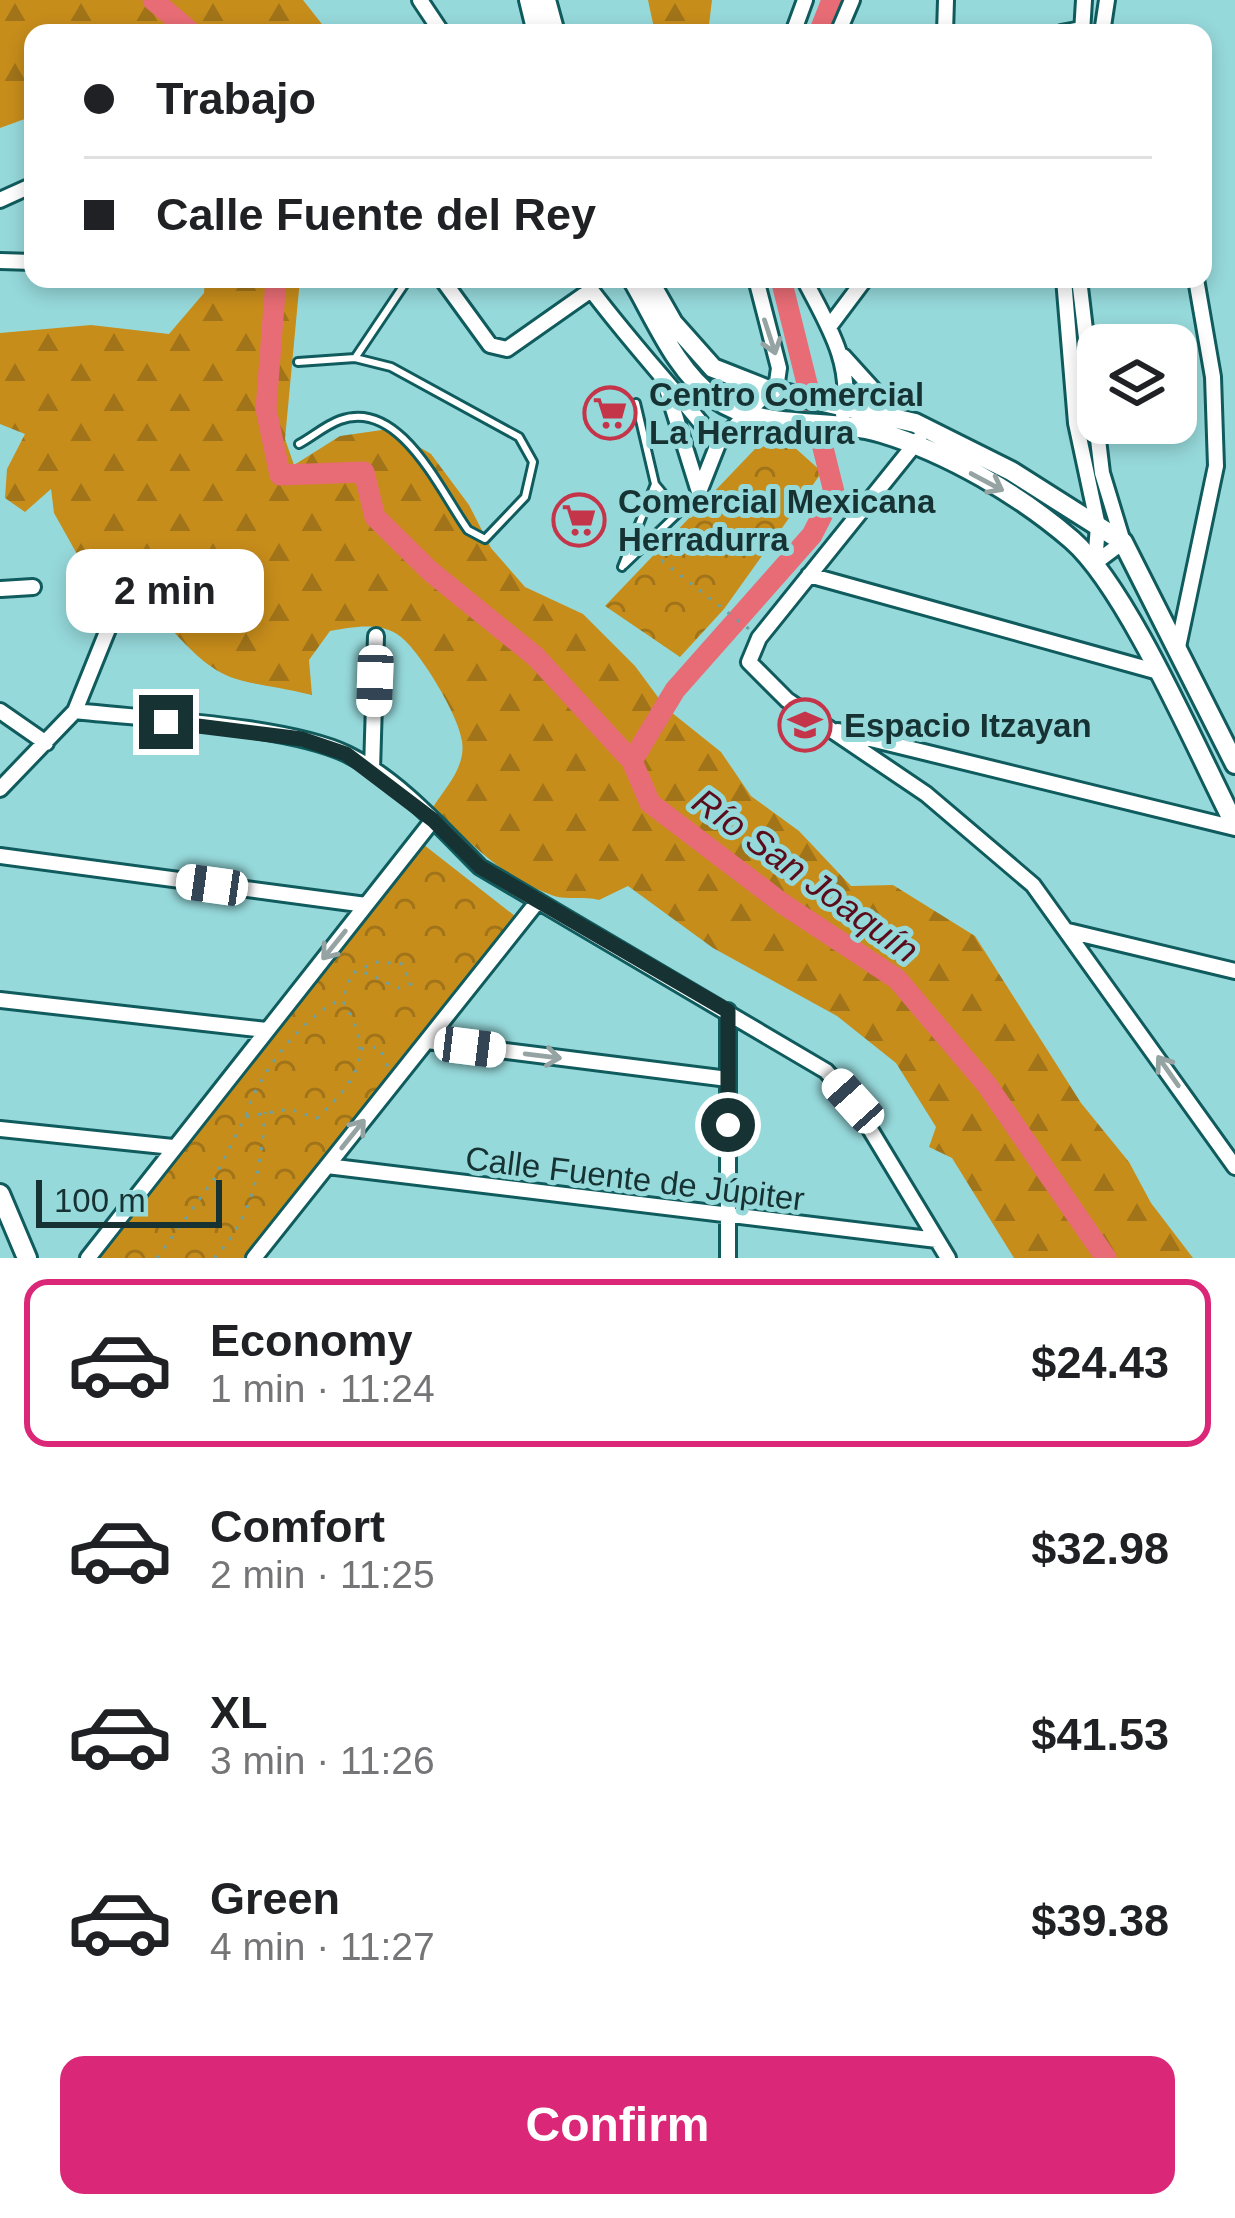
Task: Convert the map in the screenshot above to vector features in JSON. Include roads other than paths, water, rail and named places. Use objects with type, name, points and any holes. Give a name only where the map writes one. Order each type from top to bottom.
[{"type":"main road","points":[[637,288],[689,376],[745,416],[920,437],[1011,471],[1123,542],[1235,764]]},
{"type":"main road","points":[[653,288],[673,323],[713,368],[766,389],[900,419],[1000,488],[1095,563],[1235,826]]},
{"type":"main road","points":[[1110,587],[1123,580],[1145,584]]},
{"type":"main road","points":[[0,1194],[24,1257]]},
{"type":"street","points":[[448,288],[490,346],[507,349],[523,344],[584,288]]},
{"type":"street","points":[[589,288],[634,349],[662,372],[718,444]]},
{"type":"street","points":[[699,492],[718,444],[777,382],[779,368],[758,288]]},
{"type":"street","points":[[809,288],[838,348],[847,385],[840,425]]},
{"type":"street","points":[[829,327],[858,288]]},
{"type":"street","points":[[1065,288],[1076,423],[1097,526],[1095,563]]},
{"type":"street","points":[[1079,288],[1102,472],[1123,542],[1095,563]]},
{"type":"street","points":[[1178,646],[1216,466],[1213,377],[1198,288]]},
{"type":"street","points":[[838,348],[900,419]]},
{"type":"street","points":[[662,372],[689,376],[705,359]]},
{"type":"street","points":[[662,372],[699,492]]},
{"type":"street","points":[[920,437],[759,638],[749,662],[787,700],[926,794],[1034,885],[1235,1167]]},
{"type":"street","points":[[0,789],[75,710],[136,560]]},
{"type":"street","points":[[808,575],[1155,671]]},
{"type":"street","points":[[0,589],[33,587]]},
{"type":"street","points":[[372,770],[376,636]]},
{"type":"street","points":[[75,710],[302,739],[346,754],[372,770],[480,867],[826,1071],[853,1101],[947,1258]]},
{"type":"street","points":[[0,711],[46,743]]},
{"type":"street","points":[[829,728],[1235,826]]},
{"type":"street","points":[[88,1258],[433,820]]},
{"type":"street","points":[[0,856],[366,905]]},
{"type":"street","points":[[254,1258],[538,902]]},
{"type":"street","points":[[1068,931],[1235,970]]},
{"type":"street","points":[[0,1000],[266,1030]]},
{"type":"street","points":[[728,1011],[728,1258]]},
{"type":"street","points":[[427,1041],[728,1079]]},
{"type":"street","points":[[0,1129],[173,1147]]},
{"type":"street","name":"Calle Fuente de Júpiter","points":[[327,1166],[937,1240]]},
{"type":"lane","points":[[355,358],[401,288]]},
{"type":"lane","points":[[298,362],[355,358],[391,367],[518,436],[533,462],[525,497],[485,539],[468,530],[389,425],[366,416],[340,419],[299,444]]},
{"type":"lane","points":[[636,403],[656,484],[678,512]]},
{"type":"lane","points":[[656,484],[622,567],[699,492]]},
{"type":"waterway","points":[[153,0],[181,24]]},
{"type":"waterway","name":"Río San Joaquín","points":[[823,24],[832,0]]},
{"type":"waterway","name":"Río San Joaquín","points":[[275,288],[266,409],[280,475],[364,472],[375,517],[430,571],[536,657],[632,761],[650,803],[783,904],[897,979],[987,1085],[1106,1258]]},
{"type":"waterway","name":"Río San Joaquín","points":[[632,761],[675,690],[812,535],[834,492],[783,288]]},
{"type":"place","name":"Centro Comercial La Herradura","points":[[610,413]]},
{"type":"place","name":"Comercial Mexicana Herradurra","points":[[579,520]]},
{"type":"place","name":"Espacio Itzayan","points":[[805,725]]}]
